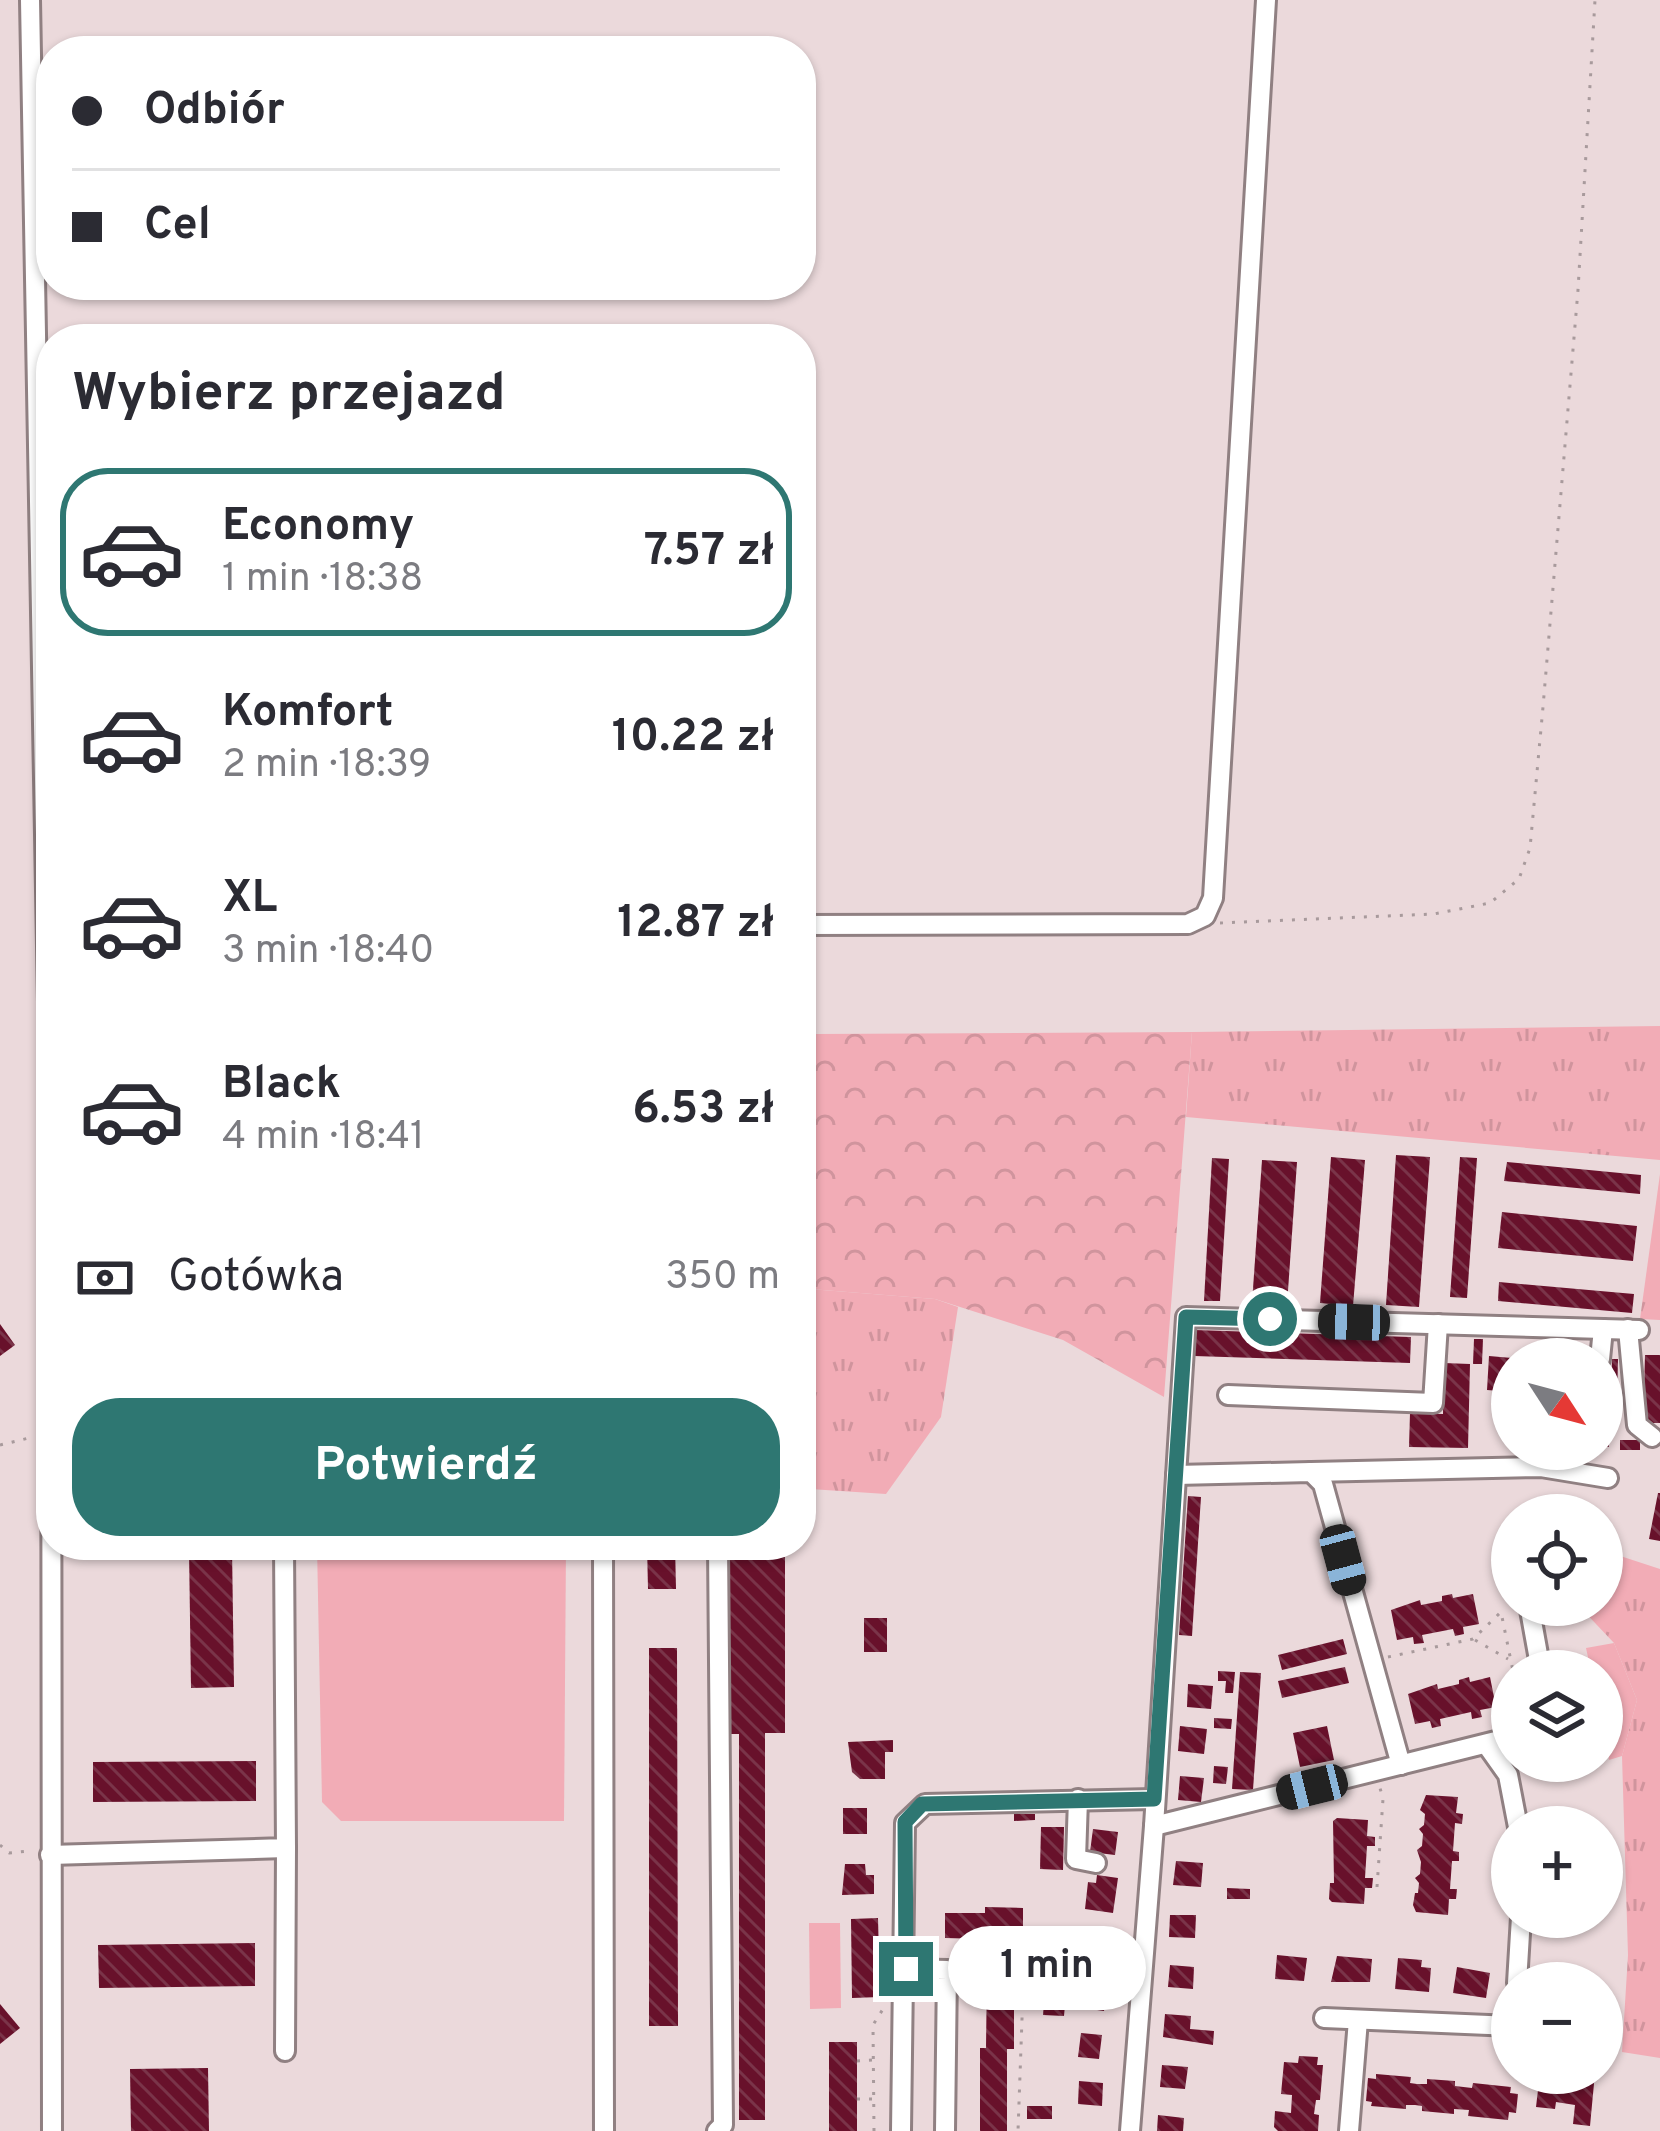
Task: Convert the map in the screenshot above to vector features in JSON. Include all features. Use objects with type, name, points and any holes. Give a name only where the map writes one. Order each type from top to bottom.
[{"type":"street","points":[[30,0],[36,95]]},
{"type":"street","points":[[816,925],[1188,924],[1205,916],[1213,898],[1266,0]]},
{"type":"street","points":[[36,328],[36,395]]},
{"type":"street","points":[[1130,2131],[1186,1317],[1634,1329],[1637,1425],[1652,1437]]},
{"type":"street","points":[[1228,1395],[1433,1402],[1438,1324]]},
{"type":"street","points":[[1603,1338],[1604,1329]]},
{"type":"street","points":[[1176,1475],[1541,1467],[1608,1478]]},
{"type":"street","points":[[1311,1472],[1323,1484],[1401,1765]]},
{"type":"street","points":[[47,1560],[44,1853],[52,2131]]},
{"type":"street","points":[[284,1560],[284,2051]]},
{"type":"street","points":[[603,1560],[604,2131]]},
{"type":"street","points":[[717,2131],[723,2125],[718,1560]]},
{"type":"street","points":[[1154,1826],[1491,1743]]},
{"type":"street","points":[[1486,1744],[1508,1775],[1514,1806]]},
{"type":"street","points":[[1078,1799],[1076,1859],[1096,1863]]},
{"type":"street","points":[[902,2131],[905,1822],[922,1804],[1154,1799]]},
{"type":"street","points":[[44,1853],[286,1848]]},
{"type":"street","points":[[906,1969],[946,1970],[945,2131]]},
{"type":"street","points":[[1324,2018],[1491,2025]]},
{"type":"street","points":[[1349,2131],[1358,2020]]},
{"type":"path","points":[[1188,924],[1434,914],[1490,903],[1519,879],[1530,848],[1544,706],[1578,290],[1595,0]]},
{"type":"path","points":[[0,1444],[35,1437]]},
{"type":"path","points":[[1387,1658],[1473,1639],[1501,1612],[1508,1650]]},
{"type":"path","points":[[1473,1639],[1492,1650]]},
{"type":"path","points":[[1374,1777],[1383,1799],[1377,1887]]},
{"type":"path","points":[[0,1845],[9,1853],[44,1853]]},
{"type":"path","points":[[1004,1956],[1005,1933]]},
{"type":"path","points":[[964,1938],[964,1956]]},
{"type":"path","points":[[945,1956],[1015,1956],[1024,1963],[1018,2131]]},
{"type":"path","points":[[1014,1989],[1023,1989]]},
{"type":"path","points":[[874,2131],[873,2025],[892,1996]]},
{"type":"path","points":[[1014,2027],[1022,2028]]},
{"type":"path","points":[[857,2060],[873,2060]]},
{"type":"path","points":[[1007,2069],[1020,2068]]},
{"type":"path","points":[[857,2099],[873,2098]]},
{"type":"path","points":[[1007,2107],[1018,2106]]},
{"type":"green space","points":[[1660,1026],[1660,1160],[1186,1117],[1192,1032]]},
{"type":"green space","points":[[1192,1032],[1164,1397],[1063,1340],[935,1299],[816,1289],[816,1034]]},
{"type":"green space","points":[[1660,1174],[1660,1320],[1640,1319]]},
{"type":"green space","points":[[816,1289],[935,1299],[958,1307],[941,1417],[886,1494],[816,1489]]},
{"type":"green space","points":[[1623,1557],[1660,1569],[1660,2058],[1623,2052],[1628,1955],[1623,1752],[1637,1700],[1623,1665],[1623,1650],[1617,1650],[1598,1626],[1623,1626]]},
{"type":"green space","points":[[317,1560],[566,1560],[564,1821],[341,1821],[322,1802]]},
{"type":"green space","points":[[1614,1643],[1617,1650],[1586,1650]]},
{"type":"green space","points":[[1623,1665],[1637,1700],[1623,1752]]},
{"type":"green space","points":[[809,1923],[840,1923],[841,2008],[810,2009]]},
{"type":"building","points":[[1396,1155],[1430,1157],[1419,1307],[1386,1305]]},
{"type":"building","points":[[1331,1157],[1365,1160],[1353,1306],[1320,1303]]},
{"type":"building","points":[[1460,1157],[1477,1158],[1467,1298],[1450,1297]]},
{"type":"building","points":[[1212,1158],[1229,1159],[1220,1301],[1204,1301]]},
{"type":"building","points":[[1262,1160],[1297,1162],[1287,1305],[1252,1303]]},
{"type":"building","points":[[1507,1162],[1641,1175],[1640,1194],[1504,1181]]},
{"type":"building","points":[[1502,1212],[1637,1226],[1633,1261],[1498,1248]]},
{"type":"building","points":[[1499,1282],[1634,1294],[1632,1313],[1498,1301]]},
{"type":"building","points":[[0,1324],[15,1345],[0,1356]]},
{"type":"building","points":[[1195,1330],[1411,1337],[1410,1363],[1194,1356]]},
{"type":"building","points":[[1474,1339],[1483,1339],[1482,1364],[1473,1364]]},
{"type":"building","points":[[1645,1355],[1660,1355],[1660,1423],[1643,1423]]},
{"type":"building","points":[[1489,1356],[1491,1356],[1491,1390],[1487,1390]]},
{"type":"building","points":[[1444,1363],[1470,1364],[1468,1448],[1409,1447],[1410,1413],[1443,1414]]},
{"type":"building","points":[[1623,1440],[1640,1440],[1640,1450],[1623,1450]]},
{"type":"building","points":[[1660,1493],[1660,1541],[1649,1539]]},
{"type":"building","points":[[1188,1496],[1201,1497],[1192,1636],[1179,1635]]},
{"type":"building","points":[[189,1560],[232,1560],[234,1687],[191,1688]]},
{"type":"building","points":[[647,1560],[675,1560],[676,1589],[648,1589]]},
{"type":"building","points":[[729,1560],[785,1560],[785,1733],[765,1733],[765,2120],[739,2120],[739,1734],[729,1734]]},
{"type":"building","points":[[1452,1594],[1453,1598],[1473,1594],[1479,1624],[1463,1627],[1464,1634],[1455,1636],[1453,1629],[1422,1635],[1424,1643],[1414,1644],[1413,1637],[1397,1640],[1391,1610],[1420,1600],[1421,1605],[1442,1601],[1442,1596]]},
{"type":"building","points":[[864,1618],[887,1618],[887,1652],[864,1652]]},
{"type":"building","points":[[1343,1639],[1347,1654],[1282,1670],[1278,1655]]},
{"type":"building","points":[[649,1648],[677,1648],[678,2026],[649,2026]]},
{"type":"building","points":[[1345,1667],[1349,1683],[1282,1698],[1278,1681]]},
{"type":"building","points":[[1218,1671],[1235,1672],[1233,1693],[1225,1693],[1226,1681],[1218,1681]]},
{"type":"building","points":[[1240,1672],[1261,1673],[1253,1790],[1232,1789]]},
{"type":"building","points":[[1490,1677],[1491,1708],[1480,1710],[1482,1717],[1472,1719],[1471,1712],[1440,1719],[1441,1726],[1432,1728],[1430,1721],[1415,1724],[1408,1694],[1437,1684],[1438,1689],[1459,1684],[1459,1680]]},
{"type":"building","points":[[1188,1684],[1213,1686],[1211,1709],[1187,1707]]},
{"type":"building","points":[[1214,1718],[1232,1719],[1231,1729],[1214,1728]]},
{"type":"building","points":[[1180,1726],[1207,1729],[1204,1754],[1178,1751]]},
{"type":"building","points":[[1327,1726],[1334,1760],[1300,1767],[1293,1733]]},
{"type":"building","points":[[893,1740],[893,1752],[885,1752],[885,1779],[860,1779],[852,1772],[848,1742]]},
{"type":"building","points":[[256,1761],[256,1801],[93,1802],[93,1762]]},
{"type":"building","points":[[1214,1766],[1228,1767],[1226,1784],[1213,1783]]},
{"type":"building","points":[[1180,1776],[1204,1778],[1201,1802],[1178,1800]]},
{"type":"building","points":[[1426,1795],[1458,1797],[1456,1813],[1463,1814],[1462,1824],[1455,1823],[1453,1851],[1459,1852],[1459,1861],[1452,1861],[1450,1889],[1457,1889],[1456,1899],[1449,1899],[1448,1915],[1416,1912],[1413,1905],[1421,1862],[1417,1850],[1423,1834],[1419,1829],[1425,1814],[1420,1810]]},
{"type":"building","points":[[843,1808],[867,1808],[867,1834],[843,1834]]},
{"type":"building","points":[[1014,1814],[1035,1814],[1035,1820],[1014,1821]]},
{"type":"building","points":[[1368,1820],[1367,1836],[1375,1837],[1375,1846],[1367,1846],[1365,1878],[1373,1878],[1372,1888],[1365,1888],[1364,1904],[1329,1899],[1330,1883],[1334,1883],[1333,1821]]},
{"type":"building","points":[[1041,1827],[1064,1827],[1063,1870],[1040,1869]]},
{"type":"building","points":[[1093,1829],[1118,1832],[1115,1855],[1090,1852]]},
{"type":"building","points":[[1176,1861],[1203,1863],[1201,1887],[1173,1885]]},
{"type":"building","points":[[845,1864],[865,1864],[866,1875],[874,1875],[874,1894],[842,1895]]},
{"type":"building","points":[[1097,1875],[1118,1878],[1113,1913],[1085,1909],[1088,1882],[1096,1883]]},
{"type":"building","points":[[1227,1888],[1250,1889],[1250,1899],[1227,1899]]},
{"type":"building","points":[[985,1907],[1023,1908],[1023,1933],[945,1938],[945,1913],[985,1913]]},
{"type":"building","points":[[1170,1915],[1196,1915],[1195,1938],[1169,1937]]},
{"type":"building","points":[[878,1918],[880,1997],[852,1998],[851,1919]]},
{"type":"building","points":[[1088,1936],[1112,1937],[1111,1959],[1099,1958],[1098,1969],[1058,1967],[1059,1951],[1087,1953]]},
{"type":"building","points":[[255,1943],[255,1986],[99,1988],[98,1945]]},
{"type":"building","points":[[1277,1955],[1307,1958],[1304,1981],[1275,1979]]},
{"type":"building","points":[[1337,1956],[1372,1959],[1370,1982],[1331,1982]]},
{"type":"building","points":[[1398,1958],[1422,1960],[1421,1967],[1431,1968],[1429,1992],[1395,1989]]},
{"type":"building","points":[[1170,1965],[1194,1967],[1193,1989],[1168,1987]]},
{"type":"building","points":[[1457,1967],[1490,1973],[1486,1998],[1453,1993]]},
{"type":"building","points":[[987,1969],[1014,1969],[1007,2131],[980,2131]]},
{"type":"building","points":[[1086,1985],[1107,1987],[1104,2011],[1083,2008]]},
{"type":"building","points":[[1044,2003],[1065,2005],[1064,2016],[1043,2015]]},
{"type":"building","points":[[0,2004],[20,2028],[0,2044]]},
{"type":"building","points":[[1165,2014],[1191,2016],[1190,2029],[1214,2031],[1213,2045],[1163,2037]]},
{"type":"building","points":[[1081,2033],[1102,2035],[1099,2059],[1078,2057]]},
{"type":"building","points":[[829,2042],[857,2042],[857,2131],[829,2131]]},
{"type":"building","points":[[1299,2056],[1318,2057],[1317,2065],[1323,2065],[1314,2114],[1319,2115],[1318,2131],[1278,2131],[1275,2111],[1291,2113],[1292,2095],[1281,2094],[1284,2062],[1298,2063]]},
{"type":"building","points":[[1162,2065],[1188,2067],[1185,2089],[1160,2087]]},
{"type":"building","points":[[208,2068],[209,2131],[131,2131],[130,2069]]},
{"type":"building","points":[[1376,2074],[1411,2077],[1410,2083],[1417,2084],[1427,2084],[1427,2079],[1472,2088],[1473,2083],[1491,2085],[1491,2094],[1518,2094],[1516,2113],[1509,2112],[1508,2120],[1468,2116],[1469,2110],[1454,2109],[1454,2114],[1422,2111],[1422,2106],[1415,2105],[1406,2105],[1406,2109],[1371,2106],[1366,2101],[1368,2078],[1376,2079]]},
{"type":"building","points":[[1079,2081],[1103,2083],[1102,2106],[1078,2104]]},
{"type":"building","points":[[1538,2094],[1593,2094],[1590,2126],[1573,2124],[1575,2105],[1556,2102],[1555,2109],[1536,2107]]},
{"type":"building","points":[[1027,2106],[1052,2106],[1052,2119],[1027,2119]]},
{"type":"building","points":[[1158,2115],[1184,2118],[1183,2131],[1157,2131]]},
{"type":"route","points":[[906,1969],[905,1822],[922,1804],[1154,1799],[1186,1317],[1270,1319]]}]
